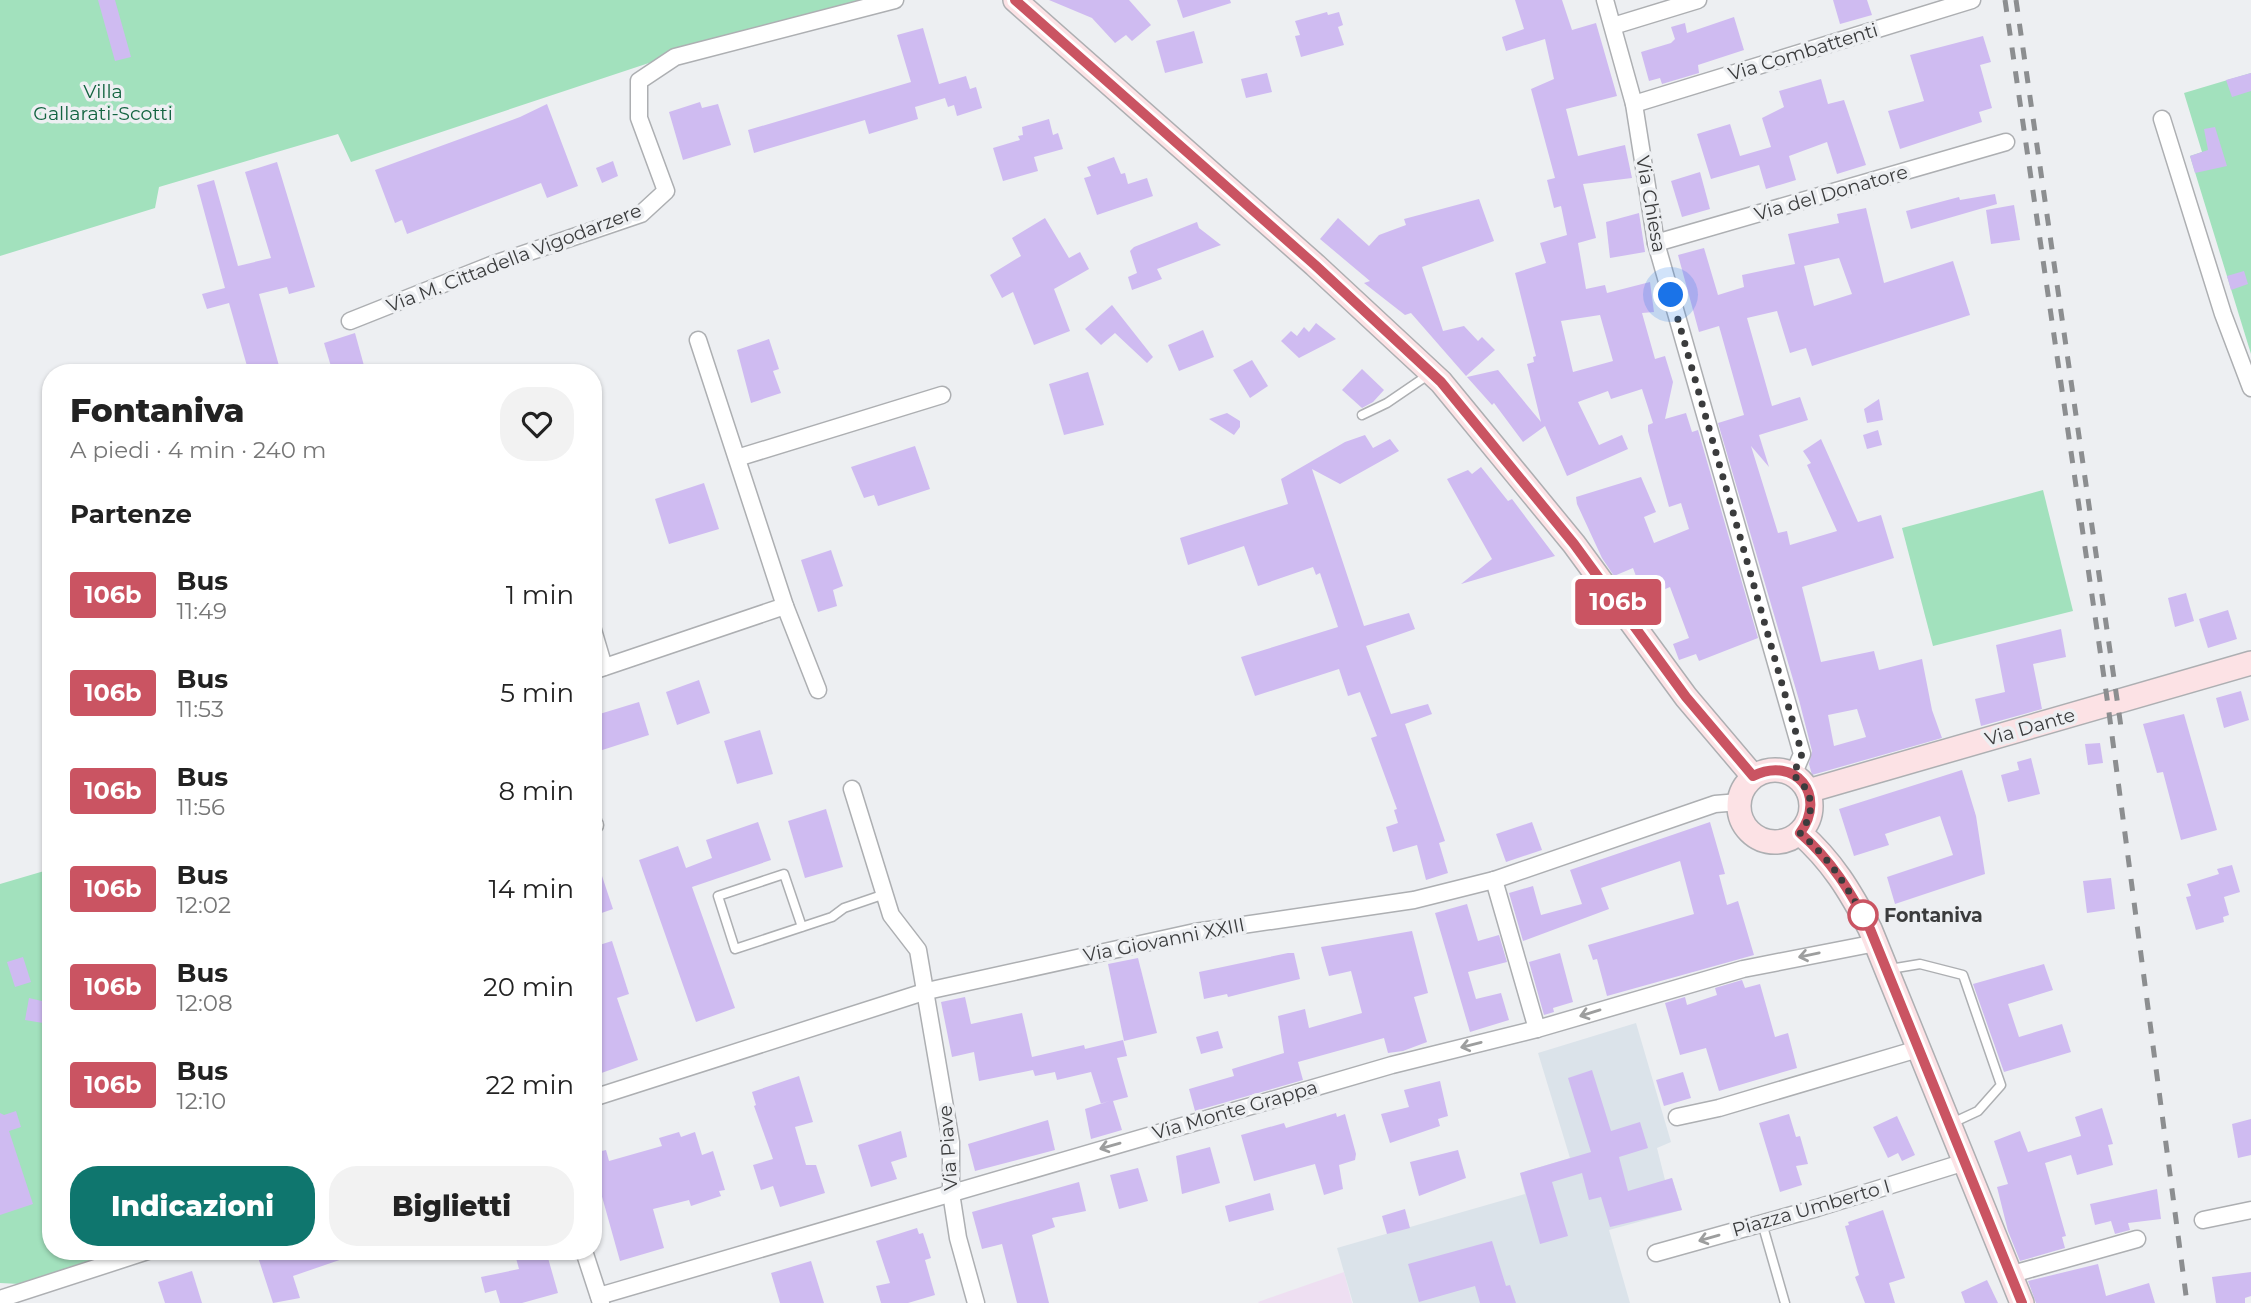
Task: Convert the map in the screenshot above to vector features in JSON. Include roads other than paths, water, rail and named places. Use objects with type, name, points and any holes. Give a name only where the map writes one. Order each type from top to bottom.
[{"type":"main road","points":[[1015,0],[1315,265],[1432,373],[1566,533],[1686,697],[1753,776]]},
{"type":"main road","name":"Via Dante","points":[[1801,783],[2251,663]]},
{"type":"main road","points":[[1773,769],[1801,783],[1811,813],[1800,833],[1780,842],[1759,839],[1743,824],[1738,802],[1741,792],[1753,776],[1773,769]]},
{"type":"main road","points":[[1800,833],[1825,855],[1843,878],[1877,943],[2022,1303]]},
{"type":"street","name":"Via M. Cittadella Vigodarzere","points":[[350,320],[491,265],[642,214],[666,191],[639,118],[639,81],[675,57],[895,0]]},
{"type":"street","name":"Via Chiesa","points":[[1605,0],[1634,104],[1656,243],[1802,754],[1801,783]]},
{"type":"street","points":[[1613,26],[1698,0]]},
{"type":"street","name":"Via Combattenti","points":[[1634,104],[1972,0]]},
{"type":"street","points":[[2162,119],[2222,314],[2251,388]]},
{"type":"street","name":"Via del Donatore","points":[[1656,243],[2006,142]]},
{"type":"street","points":[[698,340],[785,606],[818,690]]},
{"type":"street","points":[[737,458],[942,395]]},
{"type":"street","points":[[602,668],[785,606]]},
{"type":"street","name":"Via Piave","points":[[852,789],[891,915],[918,950],[951,1142],[951,1193],[970,1301]]},
{"type":"street","name":"Via Giovanni XXIII","points":[[602,1095],[927,992],[1195,932],[1414,900],[1494,880],[1715,804],[1738,802]]},
{"type":"street","points":[[1494,880],[1537,1029]]},
{"type":"street","name":"Via Monte Grappa","points":[[600,1300],[951,1193],[1392,1065],[1537,1029],[1743,969],[1877,943]]},
{"type":"street","points":[[1677,1116],[1719,1108],[1918,1049]]},
{"type":"street","name":"Piazza Umberto I","points":[[1656,1252],[1762,1223],[1965,1161]]},
{"type":"street","points":[[2203,1220],[2251,1210]]},
{"type":"street","points":[[2009,1275],[2137,1239]]},
{"type":"street","points":[[0,1299],[120,1260]]},
{"type":"street","points":[[587,1260],[600,1300]]},
{"type":"lane","points":[[1362,415],[1387,403],[1432,373]]},
{"type":"lane","points":[[802,927],[784,874],[718,896],[735,948],[802,927],[885,894]]},
{"type":"lane","points":[[1887,970],[1920,964],[1963,975],[2001,1085],[1978,1111],[1949,1124]]},
{"type":"lane","points":[[1762,1223],[1786,1303]]},
{"type":"railway","points":[[2005,0],[2108,705],[2187,1303]]},
{"type":"railway","points":[[2016,0],[2121,727]]},
{"type":"place","name":"Fontaniva","points":[[1863,915]]},
{"type":"park label","name":"Villa Gallarati-Scotti","points":[[103,102]]}]
